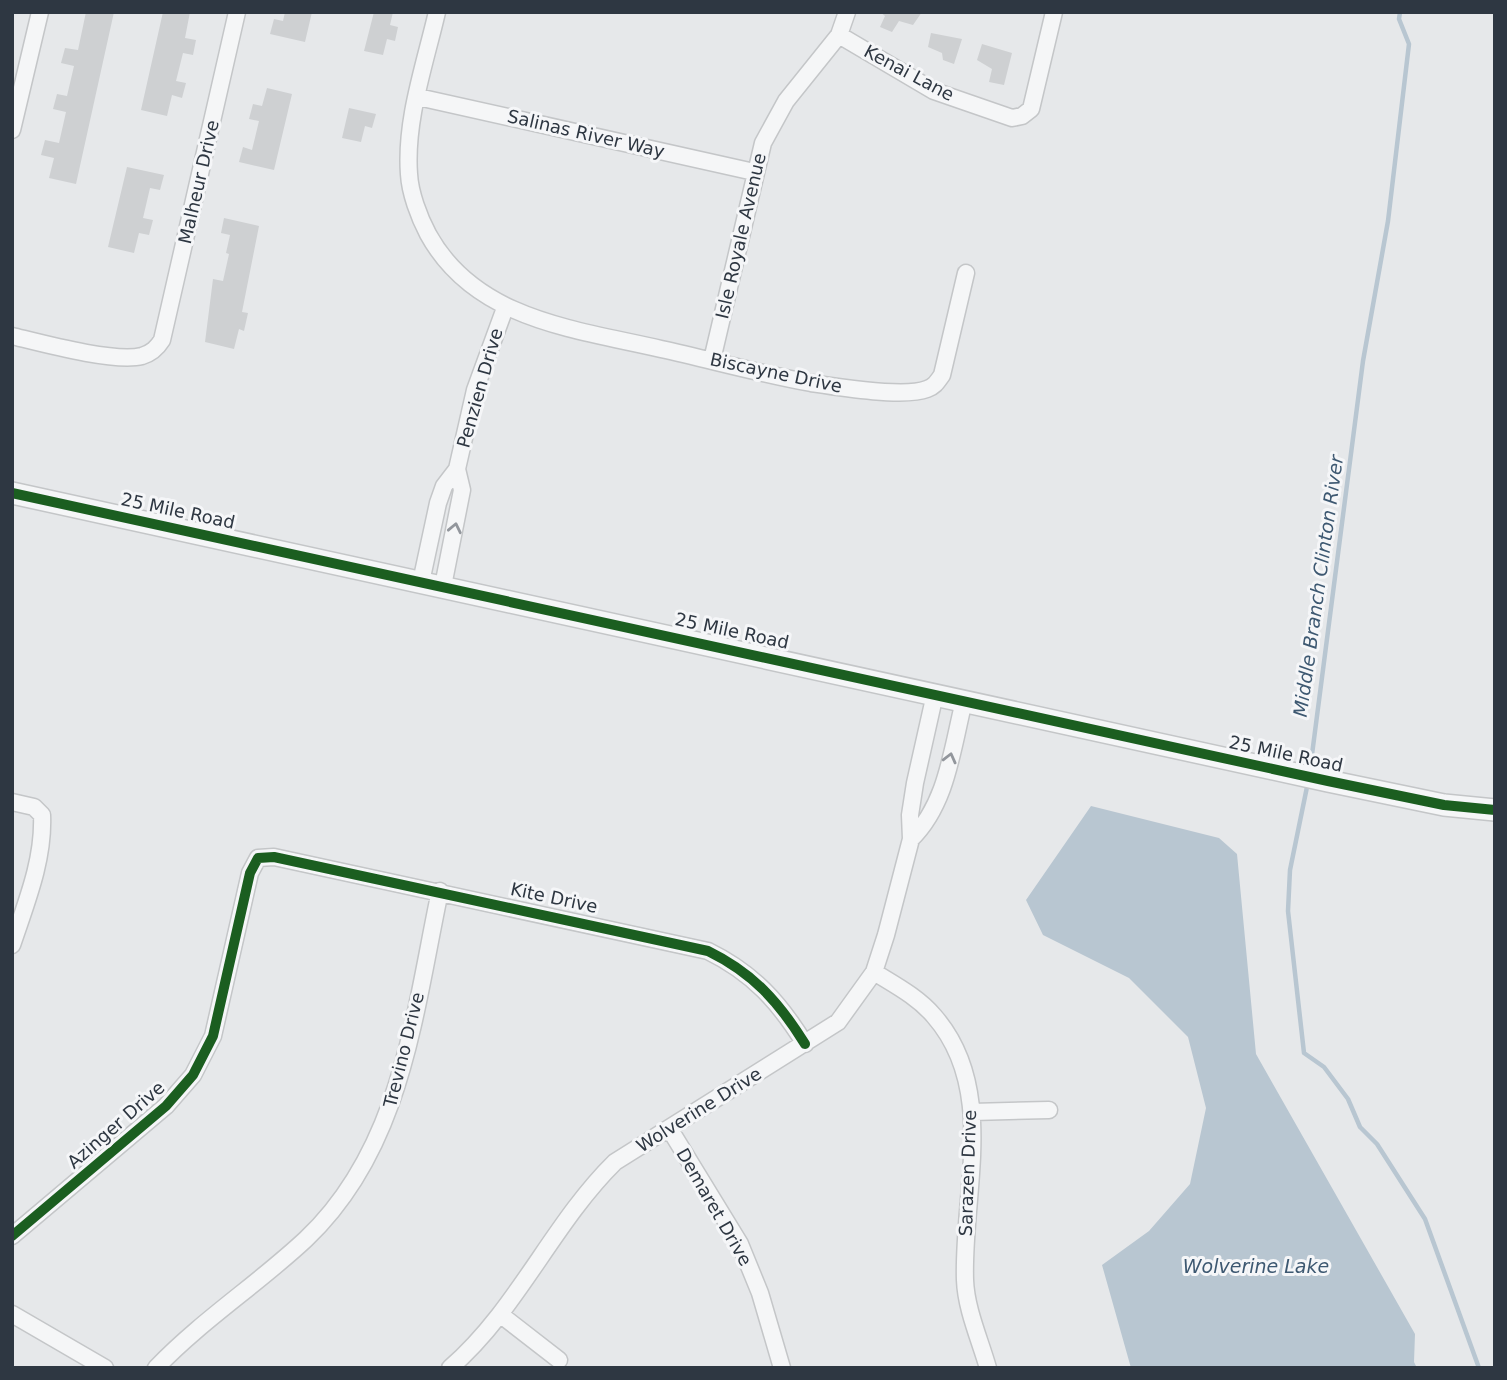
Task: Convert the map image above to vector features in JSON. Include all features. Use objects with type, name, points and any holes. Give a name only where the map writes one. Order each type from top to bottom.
[{"type":"street","points":[[13,124],[40,12]]},
{"type":"street","name":"Malheur Drive","points":[[12,336],[78,351],[124,356],[140,357],[155,351],[162,340],[237,12]]},
{"type":"street","name":"Biscayne Drive","points":[[437,12],[410,137],[409,176],[421,221],[441,256],[472,287],[505,308],[555,325],[835,387],[924,391],[935,386],[942,375],[966,273]]},
{"type":"street","name":"Isle Royale Avenue","points":[[712,360],[754,172],[775,116],[839,35],[848,12]]},
{"type":"street","name":"Kenai Lane","points":[[839,35],[934,91],[1012,118],[1022,116],[1031,109],[1054,12]]},
{"type":"street","name":"Salinas River Way","points":[[418,97],[754,172]]},
{"type":"street","name":"Penzien Drive","points":[[421,582],[438,503],[444,486],[457,469],[475,390],[505,308]]},
{"type":"street","name":"Penzien Drive","points":[[443,586],[462,490],[457,469]]},
{"type":"street","name":"25 Mile Road","points":[[12,493],[1328,781],[1444,805],[1495,810]]},
{"type":"street","name":"Wolverine Drive","points":[[450,1368],[501,1315],[588,1188],[615,1162],[838,1022],[859,997],[874,972],[911,839],[910,815],[915,783],[935,694]]},
{"type":"street","name":"Wolverine Drive","points":[[911,839],[928,822],[942,789],[964,701]]},
{"type":"street","points":[[915,783],[942,789]]},
{"type":"street","points":[[12,802],[34,807],[42,815],[38,866],[12,945]]},
{"type":"street","name":"25 Mile Road","points":[[1444,805],[1495,827]]},
{"type":"street","name":"Kite Drive","points":[[258,859],[274,857],[708,951],[739,968],[765,988],[805,1044]]},
{"type":"street","name":"Azinger Drive","points":[[12,1236],[166,1106],[194,1075],[213,1036],[250,873],[258,859]]},
{"type":"street","name":"Trevino Drive","points":[[156,1368],[306,1239],[355,1182],[375,1146],[401,1076],[440,891]]},
{"type":"street","name":"Sarazen Drive","points":[[874,972],[906,992],[935,1016],[960,1062],[972,1112],[965,1284],[988,1368]]},
{"type":"street","points":[[972,1112],[1049,1110]]},
{"type":"street","name":"Demaret Drive","points":[[669,1128],[740,1244],[760,1293],[782,1368]]},
{"type":"street","points":[[12,1314],[105,1368]]},
{"type":"street","points":[[501,1315],[559,1360]]},
{"type":"water","name":"Wolverine Lake","points":[[1091,806],[1219,838],[1237,854],[1256,1054],[1415,1334],[1414,1362],[1417,1368],[1131,1368],[1102,1265],[1149,1231],[1190,1184],[1206,1108],[1188,1037],[1129,978],[1043,935],[1026,900]]},
{"type":"building","points":[[86,12],[114,12],[76,184],[49,178],[54,158],[41,155],[45,140],[59,143],[66,112],[53,109],[57,94],[67,96],[74,66],[61,63],[65,48],[78,50]]},
{"type":"building","points":[[163,12],[190,12],[185,38],[196,40],[193,55],[183,53],[176,81],[186,83],[182,98],[172,95],[167,116],[141,110]]},
{"type":"building","points":[[285,12],[312,12],[305,42],[270,34],[274,19],[283,21]]},
{"type":"building","points":[[374,12],[393,12],[390,25],[398,27],[395,41],[387,39],[383,55],[364,51]]},
{"type":"building","points":[[880,12],[922,12],[913,25],[899,21],[892,32],[880,27],[885,16]]},
{"type":"building","points":[[931,33],[962,39],[954,64],[943,60],[942,53],[928,47]]},
{"type":"building","points":[[982,44],[1012,53],[1004,85],[989,82],[992,69],[977,60]]},
{"type":"building","points":[[267,88],[292,94],[274,170],[239,162],[243,147],[252,150],[259,121],[249,119],[253,104],[262,106]]},
{"type":"building","points":[[349,108],[376,114],[372,128],[365,126],[361,142],[342,138]]},
{"type":"building","points":[[127,167],[164,175],[160,190],[150,188],[143,218],[153,220],[149,235],[139,233],[134,253],[108,247]]},
{"type":"building","points":[[224,218],[259,226],[242,312],[248,313],[244,331],[239,329],[234,349],[205,342],[213,279],[223,281],[229,254],[226,253],[230,235],[221,233]]},
{"type":"waterway","name":"Middle Branch Clinton River","points":[[1310,770],[1363,361],[1388,221],[1409,44],[1399,19],[1400,12]]},
{"type":"waterway","name":"Middle Branch Clinton River","points":[[1308,782],[1290,870],[1288,911],[1304,1053],[1324,1067],[1348,1099],[1360,1127],[1377,1144],[1425,1219],[1479,1368]]},
{"type":"cycle path","points":[[12,493],[1328,781],[1444,805],[1495,810]]},
{"type":"cycle path","points":[[12,1236],[166,1106],[193,1075],[213,1036],[250,873],[258,858],[274,857],[708,951],[738,969],[764,990],[805,1044]]}]
